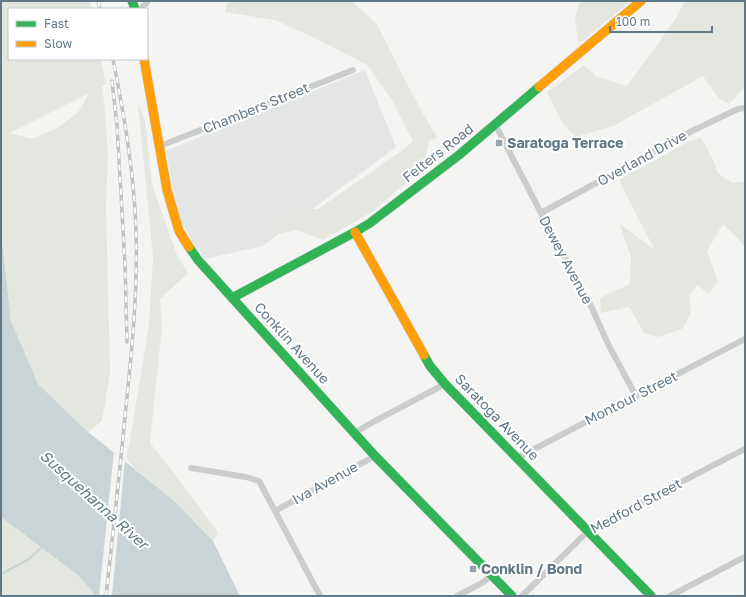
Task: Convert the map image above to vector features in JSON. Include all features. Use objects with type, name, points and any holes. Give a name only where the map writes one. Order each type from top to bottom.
[{"type":"street","name":"Felters Road","points":[[232,298],[370,223],[459,155],[641,1]]},
{"type":"street","name":"Conklin Avenue","points":[[144,60],[168,190],[174,216],[184,240],[198,260],[375,456],[512,596]]},
{"type":"street","name":"Chambers Street","points":[[160,146],[353,70]]},
{"type":"street","name":"Overland Drive","points":[[541,213],[690,132],[738,109],[745,108]]},
{"type":"street","name":"Dewey Avenue","points":[[495,124],[636,396]]},
{"type":"street","name":"Saratoga Avenue","points":[[355,232],[430,366],[445,384],[651,596]]},
{"type":"street","name":"Montour Street","points":[[517,458],[745,339]]},
{"type":"street","points":[[354,433],[445,384]]},
{"type":"street","name":"Medford Street","points":[[522,596],[588,531],[594,527],[745,449]]},
{"type":"street","name":"Iva Avenue","points":[[275,511],[375,456]]},
{"type":"street","points":[[191,468],[246,477],[259,482],[320,596]]},
{"type":"street","points":[[670,596],[745,557]]},
{"type":"street","points":[[457,596],[482,583],[492,575]]},
{"type":"shaded area","points":[[1,1],[90,1],[92,8],[8,8],[8,60],[101,60],[106,84],[102,86],[108,156],[106,204],[110,373],[102,421],[88,432],[38,384],[11,321],[1,231]],"holes":[[[89,93],[79,111],[59,127],[32,139],[10,133]]]},
{"type":"shaded area","points":[[228,1],[351,1],[376,23],[416,101],[437,138],[429,141],[423,168],[372,212],[323,240],[297,230],[269,236],[264,234],[278,219],[296,209],[318,209],[403,150],[413,141],[392,100],[367,65],[315,38],[275,20],[225,12]]},
{"type":"shaded area","points":[[580,1],[631,1],[581,42],[578,42],[575,18]]},
{"type":"shaded area","points":[[685,1],[745,1],[745,89],[743,89],[729,104],[719,99],[703,76],[613,126],[576,137],[563,124],[547,92],[584,65],[596,76],[627,86],[675,20]]},
{"type":"shaded area","points":[[365,70],[396,147],[263,246],[205,259],[192,242],[182,223],[176,203],[166,151]]},
{"type":"shaded area","points":[[138,102],[145,121],[152,184],[177,255],[188,273],[160,299],[162,326],[150,443],[218,533],[213,541],[172,499],[134,468],[126,457],[130,441],[149,324],[153,257]]},
{"type":"shaded area","points":[[701,137],[718,173],[732,183],[745,182],[745,249],[743,244],[723,224],[707,251],[718,282],[709,294],[697,285],[689,295],[691,313],[682,329],[658,337],[644,333],[629,307],[601,313],[600,298],[630,284],[631,257],[619,223],[654,249],[619,180],[688,142]]},
{"type":"shaded area","points":[[1,517],[78,575],[96,596],[1,596]]},
{"type":"water","name":"Susquehanna River","points":[[1,231],[11,321],[38,384],[88,432],[172,499],[213,541],[240,596],[96,596],[78,575],[1,517]]},
{"type":"pier","points":[[114,451],[125,459],[112,596],[99,596]]},
{"type":"waterway","points":[[1,574],[29,559],[43,546]]},
{"type":"railway","points":[[98,1],[100,8]]},
{"type":"railway","points":[[106,596],[130,363],[136,274],[136,229],[131,165],[125,122],[113,60]]},
{"type":"railway","points":[[112,81],[117,125],[125,264],[127,342]]},
{"type":"traffic: fast","points":[[132,1],[135,8]]},
{"type":"traffic: fast","points":[[232,298],[370,223],[459,155],[539,87]]},
{"type":"traffic: fast","points":[[189,247],[198,260],[375,456],[512,596]]},
{"type":"traffic: fast","points":[[424,355],[430,366],[445,384],[651,596]]},
{"type":"traffic: slow","points":[[539,87],[641,1]]},
{"type":"traffic: slow","points":[[144,60],[167,190],[179,231],[189,247]]},
{"type":"traffic: slow","points":[[355,232],[424,355]]},
{"type":"place","name":"Saratoga Terrace","points":[[499,143]]},
{"type":"place","name":"Conklin / Bond","points":[[473,569]]}]
